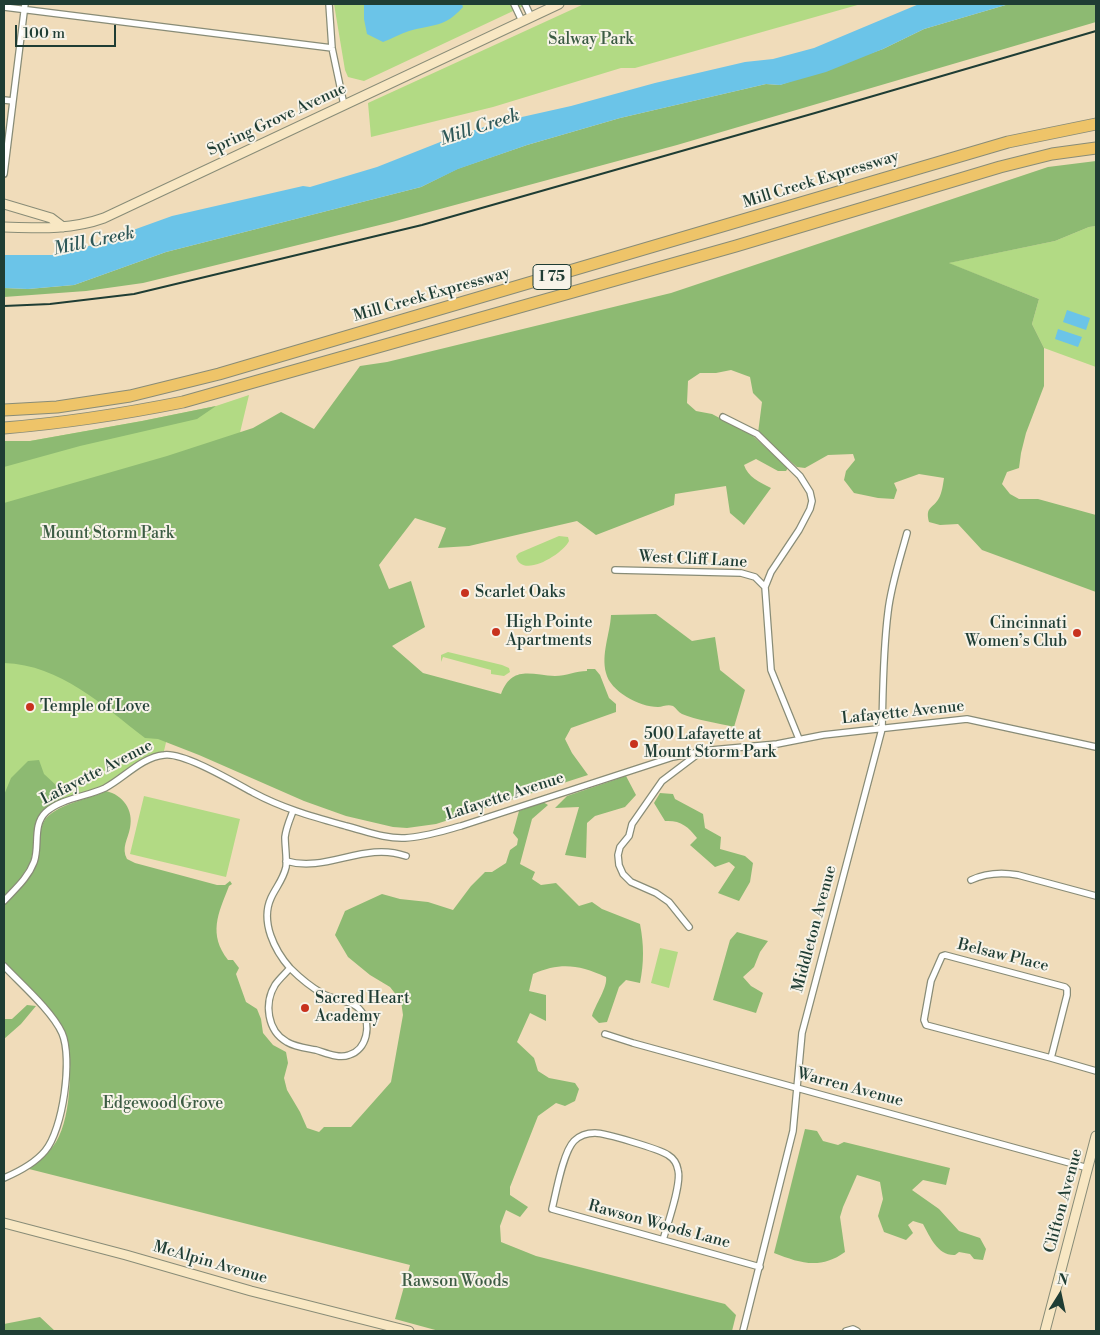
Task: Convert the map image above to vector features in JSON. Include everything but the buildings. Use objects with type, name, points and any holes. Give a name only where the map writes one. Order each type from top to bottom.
[{"type":"highway","name":"Mill Creek Expressway","points":[[4,410],[57,407],[130,396],[219,374],[371,331],[1008,142],[1096,124]]},
{"type":"highway","name":"I 75","points":[[4,428],[56,424],[115,416],[183,402],[736,246],[1000,167],[1052,154],[1096,148]]},
{"type":"main road","name":"Spring Grove Avenue","points":[[4,227],[63,227],[87,224],[104,218],[560,4]]},
{"type":"main road","points":[[4,204],[51,218],[63,227]]},
{"type":"main road","name":"Clifton Avenue","points":[[1045,1331],[1096,1136]]},
{"type":"main road","name":"McAlpin Avenue","points":[[4,1223],[126,1255],[251,1291],[409,1331]]},
{"type":"street","points":[[329,4],[332,48],[344,105]]},
{"type":"street","points":[[514,4],[522,21]]},
{"type":"street","points":[[525,4],[531,17]]},
{"type":"street","points":[[4,7],[24,7],[332,48]]},
{"type":"street","points":[[4,174],[24,7]]},
{"type":"street","points":[[4,100],[12,101]]},
{"type":"street","points":[[723,417],[757,434],[800,476],[810,492],[812,501],[810,509],[799,530],[771,572],[766,587],[771,670],[799,740]]},
{"type":"street","name":"Middleton Avenue","points":[[742,1331],[760,1267],[793,1131],[802,1033],[882,729],[882,695],[888,612],[891,593],[907,533]]},
{"type":"street","name":"West Cliff Lane","points":[[615,570],[741,573],[754,577],[766,587]]},
{"type":"street","name":"Lafayette Avenue","points":[[4,900],[30,870],[36,853],[38,824],[44,814],[62,803],[108,786],[144,762],[163,754],[178,756],[226,777],[254,793],[293,811],[388,838],[406,838],[428,835],[537,802],[673,757],[701,752],[777,744],[957,719],[967,719],[1096,747]]},
{"type":"street","points":[[689,927],[669,902],[656,893],[631,882],[623,874],[619,865],[618,855],[620,848],[629,836],[632,824],[662,780],[701,752]]},
{"type":"street","points":[[290,968],[274,986],[269,1002],[269,1020],[276,1033],[288,1043],[305,1048],[339,1056],[348,1056],[353,1053],[363,1042],[367,1033],[366,1022],[361,1010],[353,1005],[323,994],[290,968],[276,949],[269,929],[267,916],[270,900],[284,876],[286,861],[285,835],[293,811]]},
{"type":"street","points":[[286,861],[298,864],[318,863],[380,850],[396,852],[406,856]]},
{"type":"street","points":[[971,880],[989,874],[1006,873],[1096,896]]},
{"type":"street","name":"Belsaw Place","points":[[1051,1058],[1067,995],[1065,987],[945,955],[942,956],[931,981],[924,1020],[926,1025],[1096,1070]]},
{"type":"street","points":[[4,966],[49,1014],[61,1032],[66,1051],[66,1077],[56,1132],[45,1152],[34,1161],[4,1178]]},
{"type":"street","name":"Warren Avenue","points":[[605,1034],[633,1044],[1088,1168]]},
{"type":"street","name":"Rawson Woods Lane","points":[[663,1240],[679,1178],[677,1165],[673,1159],[663,1152],[600,1134],[588,1134],[580,1137],[570,1146],[552,1209],[663,1240],[760,1267]]},
{"type":"street","points":[[846,1331],[853,1329],[857,1331]]},
{"type":"green space","points":[[334,4],[528,4],[364,81],[348,77],[345,70]]},
{"type":"green space","name":"Salway Park","points":[[584,4],[861,4],[635,68],[621,68],[493,107],[371,137],[368,103]]},
{"type":"green space","points":[[1009,4],[1096,4],[1096,22],[677,145],[392,222],[143,283],[86,291],[4,297],[4,288],[28,289],[74,285],[166,252],[421,187],[457,169],[527,145],[620,118],[766,84],[780,85],[883,49],[924,29]]},
{"type":"green space","points":[[1096,161],[1096,226],[1055,241],[949,263],[1039,299],[1032,324],[1044,348],[1044,386],[1026,433],[1019,468],[1007,472],[1002,484],[1010,494],[1019,499],[1038,499],[1096,515],[1096,592],[982,550],[958,524],[940,525],[929,522],[929,510],[940,496],[944,478],[919,474],[894,483],[897,490],[894,499],[878,498],[854,493],[844,480],[846,471],[855,460],[853,454],[828,455],[805,468],[797,467],[758,433],[762,402],[753,393],[750,377],[731,370],[716,373],[700,373],[688,381],[687,403],[696,411],[712,414],[752,435],[788,468],[786,471],[778,471],[756,459],[744,465],[751,476],[771,488],[744,525],[730,513],[726,486],[675,494],[674,505],[596,535],[577,521],[469,546],[438,548],[446,528],[415,518],[379,565],[389,589],[411,581],[425,627],[392,646],[423,673],[501,694],[505,685],[517,675],[559,676],[587,671],[587,669],[595,669],[600,675],[609,698],[616,704],[616,712],[571,728],[565,739],[572,753],[588,775],[436,824],[407,828],[393,827],[346,816],[304,801],[199,755],[158,739],[145,738],[97,700],[62,679],[25,665],[4,663],[4,503],[167,456],[253,428],[281,412],[314,429],[360,366],[387,362],[671,293],[1048,167]]},
{"type":"green space","points":[[1096,226],[1096,367],[1044,348],[1032,324],[1039,299],[948,263],[1055,241]]},
{"type":"green space","name":"Mount Storm Park","points":[[249,395],[163,755],[144,762],[108,786],[76,798],[44,814],[30,870],[4,901],[4,441],[30,441],[142,421],[216,406]]},
{"type":"green space","points":[[216,406],[197,419],[80,446],[4,467],[4,441],[30,441]]},
{"type":"green space","points":[[559,536],[568,537],[569,541],[551,558],[533,565],[526,566],[519,563],[516,556],[519,553]]},
{"type":"green space","points":[[656,614],[692,641],[715,637],[720,670],[745,690],[734,727],[687,716],[673,706],[658,707],[642,704],[626,697],[613,686],[606,673],[605,666],[605,651],[611,615]]},
{"type":"green space","points":[[448,652],[502,665],[509,668],[510,672],[504,676],[491,674],[491,670],[443,657],[441,662],[441,655]]},
{"type":"green space","points":[[39,760],[44,774],[57,786],[65,800],[42,813],[30,863],[20,879],[4,896],[4,795],[11,778],[28,761]]},
{"type":"green space","points":[[626,776],[636,795],[625,807],[595,816],[587,823],[586,858],[565,855],[579,807],[555,808],[567,796]]},
{"type":"green space","points":[[106,791],[117,796],[129,809],[131,821],[125,851],[127,859],[135,863],[217,885],[225,885],[230,881],[232,884],[229,886],[221,906],[217,924],[218,941],[228,960],[233,960],[239,968],[236,974],[246,1002],[257,1009],[263,1033],[273,1045],[286,1052],[288,1063],[284,1078],[287,1090],[307,1128],[319,1132],[324,1127],[351,1127],[391,1082],[403,1015],[401,1001],[390,987],[370,975],[348,957],[335,935],[345,911],[382,894],[400,899],[428,902],[453,910],[471,886],[485,872],[492,872],[506,863],[510,850],[517,845],[518,839],[513,833],[519,811],[543,802],[548,805],[532,819],[520,864],[535,872],[532,879],[541,885],[556,883],[579,906],[592,902],[602,909],[640,924],[643,946],[642,968],[640,983],[626,980],[619,987],[607,1022],[599,1023],[592,1016],[605,986],[606,977],[570,966],[552,968],[533,974],[529,991],[546,995],[546,1021],[530,1013],[517,1042],[534,1058],[538,1071],[549,1078],[575,1083],[579,1089],[575,1101],[565,1106],[556,1103],[538,1116],[510,1187],[510,1195],[528,1207],[520,1217],[506,1210],[500,1226],[501,1242],[536,1256],[725,1304],[736,1315],[732,1331],[439,1331],[395,1319],[410,1265],[29,1169],[50,1150],[61,1131],[68,1101],[70,1066],[65,1036],[58,1021],[4,962],[4,904],[13,895],[37,862],[41,830],[46,819],[60,808]]},
{"type":"green space","points":[[660,793],[673,794],[675,799],[703,814],[705,828],[721,837],[720,849],[745,856],[753,863],[750,882],[739,901],[718,893],[735,867],[729,862],[715,867],[690,845],[697,838],[690,830],[679,823],[665,821],[654,803]]},
{"type":"green space","points":[[144,796],[240,819],[226,877],[130,854]]},
{"type":"green space","points":[[737,932],[768,941],[760,952],[754,967],[743,977],[751,986],[763,993],[756,1013],[713,1000],[730,940]]},
{"type":"green space","points":[[660,948],[678,952],[669,988],[651,983]]},
{"type":"green space","points":[[27,1005],[36,1006],[21,1024],[4,1039],[4,1019],[12,1019]]},
{"type":"green space","points":[[805,1129],[817,1131],[823,1141],[838,1145],[844,1142],[950,1168],[946,1185],[923,1180],[912,1190],[939,1209],[959,1231],[980,1238],[986,1249],[983,1260],[974,1259],[970,1254],[959,1252],[955,1255],[944,1252],[935,1245],[923,1224],[913,1221],[908,1225],[913,1233],[906,1240],[884,1232],[878,1216],[883,1199],[880,1182],[857,1175],[840,1217],[845,1252],[836,1258],[818,1263],[801,1262],[774,1253]]},
{"type":"green space","points":[[40,1317],[55,1331],[4,1331],[4,1324]]},
{"type":"water","points":[[364,4],[462,4],[463,7],[444,22],[409,31],[383,42],[367,34]]},
{"type":"water","points":[[919,4],[1009,4],[924,29],[883,49],[826,72],[780,85],[766,84],[620,118],[527,145],[458,169],[421,187],[166,252],[74,285],[28,289],[4,288],[4,255],[56,255],[75,251],[172,216],[303,186],[310,187],[377,167],[458,135],[504,121],[571,106],[655,83],[745,62],[773,59],[814,48]]},
{"type":"water","points":[[1067,310],[1090,318],[1086,330],[1063,322]]},
{"type":"water","points":[[1058,329],[1082,337],[1078,347],[1055,339]]},
{"type":"railway","points":[[4,306],[50,304],[134,294],[422,225],[1096,31]]},
{"type":"place","name":"Scarlet Oaks","points":[[465,593]]},
{"type":"place","name":"High Pointe Apartments","points":[[496,632]]},
{"type":"place","name":"Cincinnati Women’s Club","points":[[1077,633]]},
{"type":"place","name":"Temple of Love","points":[[30,707]]},
{"type":"place","name":"500 Lafayette at Mount Storm Park","points":[[634,744]]},
{"type":"place","name":"Sacred Heart Academy","points":[[305,1008]]},
{"type":"water label","name":"Mill Creek","points":[[480,128]]},
{"type":"water label","name":"Mill Creek","points":[[94,242]]},
{"type":"park label","name":"Edgewood Grove","points":[[163,1104]]},
{"type":"park label","name":"Rawson Woods","points":[[455,1282]]}]
